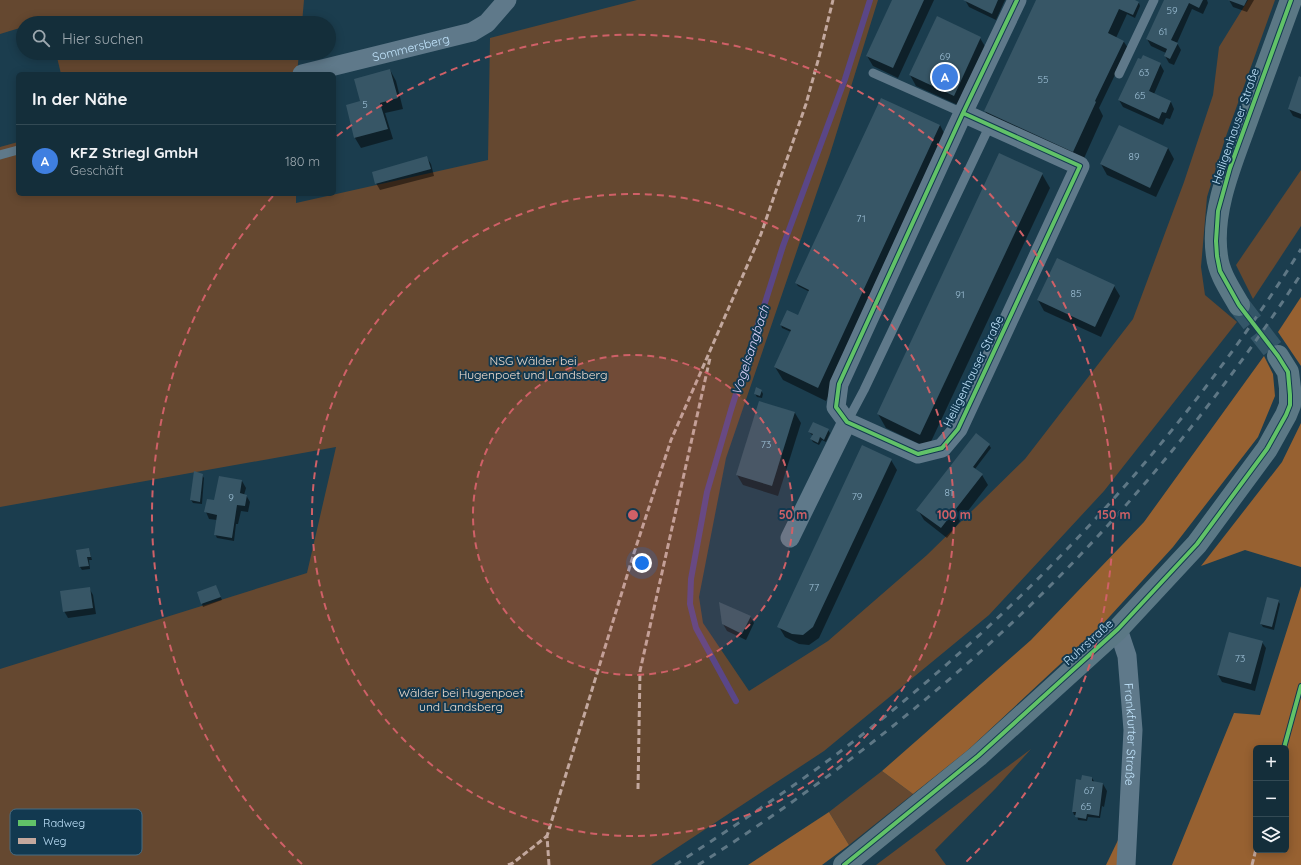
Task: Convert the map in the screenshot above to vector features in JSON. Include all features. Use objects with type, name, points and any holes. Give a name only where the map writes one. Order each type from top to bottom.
[{"type":"main road","name":"Heiligenhauser Straße","points":[[1239,305],[1220,271],[1216,242],[1218,211],[1230,168],[1291,0]]},
{"type":"main road","name":"Ruhrstraße","points":[[844,865],[978,756],[1118,629],[1197,544],[1267,450],[1286,415],[1290,405],[1288,372],[1278,356]]},
{"type":"street","name":"Sommersberg","points":[[310,72],[472,32],[487,23],[507,0]]},
{"type":"street","points":[[790,538],[847,422],[836,407],[839,384],[963,113],[1017,0]]},
{"type":"street","name":"Heiligenhauser Straße","points":[[847,422],[918,454],[942,448],[958,429],[1080,166],[963,113]]},
{"type":"street","name":"Frankfurter Straße","points":[[1118,629],[1127,656],[1133,730],[1126,865]]},
{"type":"lane","points":[[1119,74],[1154,0]]},
{"type":"lane","points":[[873,73],[963,113]]},
{"type":"lane","points":[[847,422],[864,390],[990,126]]},
{"type":"lane","points":[[0,155],[16,151]]},
{"type":"green space","points":[[0,0],[304,0],[303,16],[16,16],[16,29],[0,34]]},
{"type":"green space","name":"NSG Wälder bei Hugenpoet und Landsberg","points":[[637,0],[878,0],[830,154],[726,458],[699,597],[703,623],[749,691],[828,641],[927,555],[1025,459],[1133,319],[1184,182],[1213,95],[1219,47],[1248,0],[1275,0],[1225,139],[1207,197],[1201,267],[1205,295],[1237,322],[1104,491],[989,615],[824,751],[651,865],[0,865],[0,669],[307,573],[336,447],[0,507],[0,147],[16,143],[16,196],[296,196],[296,203],[327,196],[336,196],[336,194],[488,160],[490,38]]},
{"type":"green space","points":[[58,60],[298,60],[297,72],[61,72]]},
{"type":"green space","points":[[1301,170],[1301,226],[1253,299],[1236,265]]},
{"type":"green space","points":[[1031,749],[996,788],[935,850],[946,865],[876,865]]},
{"type":"green space","points":[[882,771],[913,794],[849,845],[829,812]]},
{"type":"shaded area","points":[[1301,297],[1301,366],[1278,332]]},
{"type":"shaded area","points":[[1264,356],[1273,374],[1275,396],[1258,437],[1173,547],[1101,626],[968,750],[913,794],[882,771],[1031,640],[1144,522]]},
{"type":"shaded area","points":[[1301,423],[1301,567],[1245,550],[1201,566],[1282,462]]},
{"type":"shaded area","points":[[1301,586],[1301,865],[1172,865],[1234,713],[1260,715]]},
{"type":"shaded area","points":[[829,812],[849,845],[822,865],[748,865]]},
{"type":"shaded area","points":[[1120,836],[1119,865],[1106,865]]},
{"type":"building","points":[[892,0],[924,0],[893,68],[866,56]]},
{"type":"building","points":[[963,0],[998,0],[992,14]]},
{"type":"building","points":[[1036,0],[1135,0],[1139,2],[1133,15],[1119,9],[1108,33],[1124,41],[1095,101],[1096,102],[1073,152],[984,111]]},
{"type":"building","points":[[1164,0],[1203,0],[1199,8],[1189,3],[1171,40],[1178,43],[1170,59],[1164,56],[1167,49],[1146,39]]},
{"type":"building","points":[[1228,0],[1247,0],[1244,6]]},
{"type":"building","points":[[937,16],[981,37],[954,96],[909,75]]},
{"type":"building","points":[[1143,55],[1161,63],[1149,91],[1171,101],[1166,113],[1162,112],[1159,119],[1118,100],[1138,58],[1141,59]]},
{"type":"building","points":[[390,69],[398,98],[380,103],[388,129],[354,138],[346,105],[360,101],[354,79]]},
{"type":"building","points":[[1299,76],[1301,77],[1301,114],[1288,109]]},
{"type":"building","points":[[881,98],[940,125],[818,388],[774,367],[791,330],[780,325],[787,310],[798,315],[809,290],[795,283]]},
{"type":"building","points":[[1119,125],[1168,148],[1150,188],[1100,164]]},
{"type":"building","points":[[999,153],[1043,173],[920,435],[877,414]]},
{"type":"building","points":[[427,156],[431,169],[375,184],[372,172]]},
{"type":"building","points":[[1057,258],[1115,285],[1095,327],[1037,300]]},
{"type":"building","points":[[756,387],[762,390],[760,396],[754,394]]},
{"type":"building","points":[[759,401],[795,412],[772,486],[736,475]]},
{"type":"building","points":[[813,422],[829,429],[824,440],[820,437],[818,443],[810,439],[813,434],[808,432]]},
{"type":"building","points":[[976,433],[990,444],[973,467],[983,474],[941,528],[916,510]]},
{"type":"building","points":[[862,445],[892,459],[813,627],[803,635],[792,634],[777,627]]},
{"type":"building","points":[[194,471],[203,474],[200,502],[190,500]]},
{"type":"building","points":[[219,476],[242,480],[240,493],[247,495],[245,506],[237,505],[232,538],[214,535],[217,515],[204,512],[207,499],[214,500]]},
{"type":"building","points":[[89,548],[91,557],[87,557],[89,566],[79,567],[76,550]]},
{"type":"building","points":[[216,585],[221,597],[201,604],[197,592]]},
{"type":"building","points":[[90,587],[93,608],[63,612],[60,591]]},
{"type":"building","points":[[1267,597],[1279,600],[1272,627],[1260,624]]},
{"type":"building","points":[[719,602],[751,616],[742,634],[722,624]]},
{"type":"building","points":[[1229,632],[1263,641],[1251,684],[1217,675]]},
{"type":"building","points":[[1082,775],[1092,777],[1092,781],[1103,783],[1099,816],[1087,814],[1086,819],[1075,817],[1076,812],[1072,812],[1076,779],[1081,780]]},
{"type":"waterway","name":"Vogelsangbach","points":[[736,701],[696,628],[690,604],[691,579],[707,492],[731,410],[783,246],[845,79],[870,0]]},
{"type":"tunnel","points":[[1239,305],[1278,356]]},
{"type":"railway","points":[[675,865],[800,781],[872,727],[994,622],[1052,565],[1107,506],[1210,382],[1257,317],[1301,249]]},
{"type":"railway","points":[[698,865],[816,785],[892,727],[965,666],[1042,593],[1084,551],[1123,508],[1199,418],[1234,371],[1301,274]]},
{"type":"marked path","points":[[549,865],[547,836],[634,553],[671,440],[761,234],[806,104],[833,0]]},
{"type":"marked path","points":[[638,789],[640,671],[710,358]]},
{"type":"marked path","points":[[508,865],[513,863],[547,836]]},
{"type":"marked path","points":[[1252,865],[1255,853]]},
{"type":"cycle path","points":[[963,113],[1080,166],[958,429],[942,448],[918,454],[847,422],[836,407],[839,384],[963,113],[1017,0]]},
{"type":"cycle path","points":[[844,865],[978,756],[1118,629],[1197,544],[1267,449],[1286,415],[1290,405],[1288,372],[1278,356],[1239,305],[1220,271],[1216,241],[1218,211],[1230,168],[1291,0]]},
{"type":"cycle path","points":[[1285,745],[1301,686]]},
{"type":"place","name":"KFZ Striegl GmbH","points":[[945,77]]},
{"type":"park label","name":"Wälder bei Hugenpoet und Landsberg","points":[[461,699]]}]
